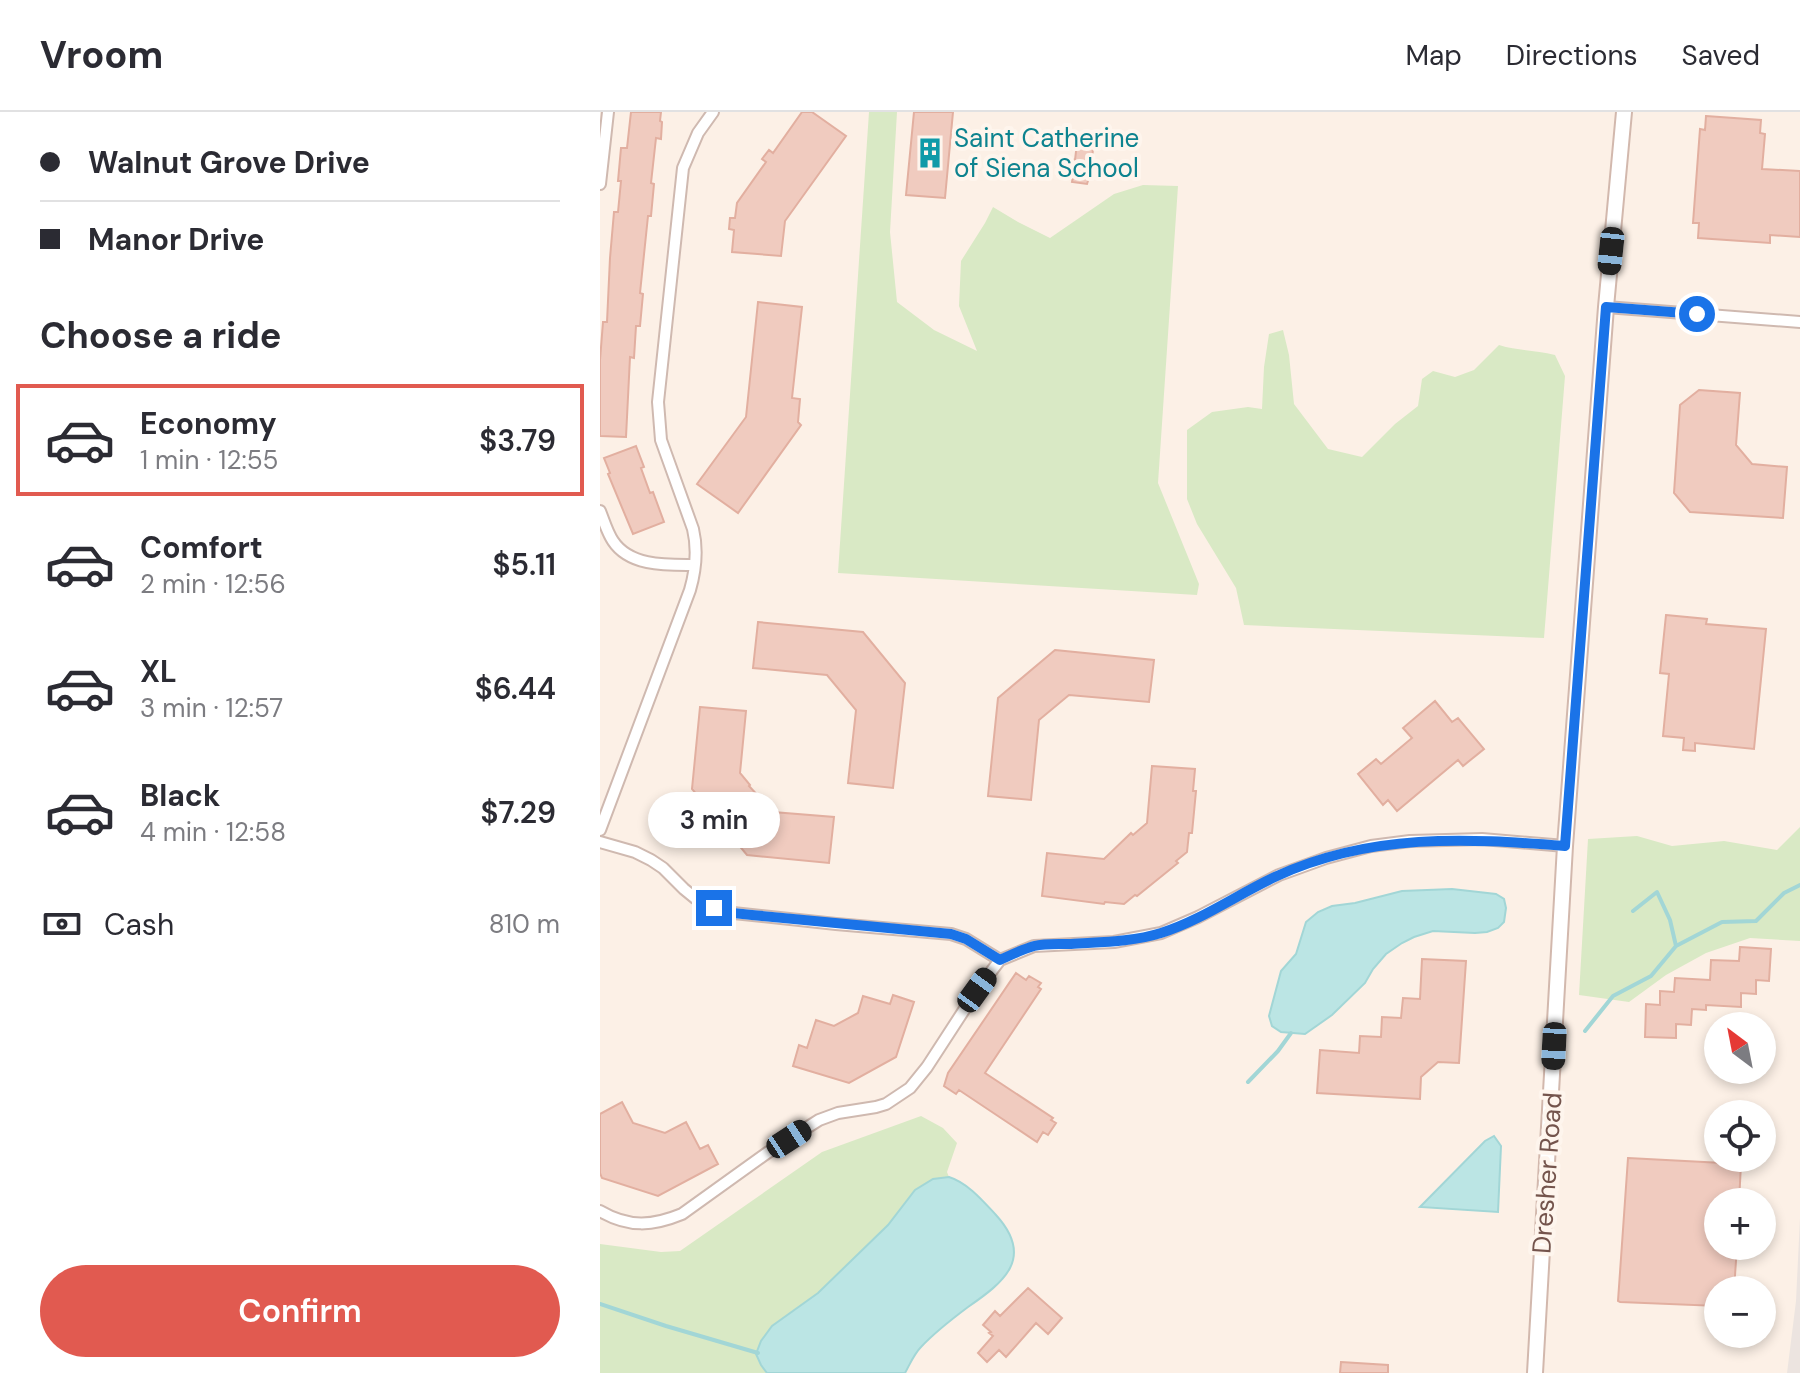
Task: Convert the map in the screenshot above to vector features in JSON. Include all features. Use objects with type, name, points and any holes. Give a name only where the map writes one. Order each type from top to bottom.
[{"type":"main road","name":"Dresher Road","points":[[1535,1373],[1565,846],[1624,112]]},
{"type":"street","points":[[600,184],[608,112]]},
{"type":"street","points":[[600,830],[690,590],[695,565],[696,540],[661,440],[658,402],[683,168],[698,133],[713,112]]},
{"type":"street","points":[[1606,307],[1800,322]]},
{"type":"street","points":[[600,511],[614,542],[624,554],[652,563],[695,565]]},
{"type":"street","points":[[600,1211],[634,1224],[654,1224],[673,1218],[819,1120],[838,1113],[876,1107],[903,1094],[922,1074],[1000,960],[1034,946],[1114,942],[1161,933],[1279,875],[1371,846],[1410,841],[1482,839],[1565,846]]},
{"type":"street","points":[[600,842],[651,860],[695,898],[724,912],[951,934],[966,939],[1000,960]]},
{"type":"shaded area","points":[[1800,1218],[1800,1373],[1787,1373],[1796,1301]]},
{"type":"green space","points":[[869,112],[897,112],[890,232],[897,302],[934,330],[977,351],[959,306],[961,261],[993,207],[1050,238],[1114,194],[1143,185],[1178,186],[1158,483],[1199,584],[1197,595],[838,573]]},
{"type":"green space","points":[[1283,330],[1294,404],[1328,449],[1362,457],[1418,406],[1422,379],[1433,371],[1455,377],[1474,370],[1499,345],[1555,355],[1565,376],[1544,638],[1244,625],[1236,588],[1197,524],[1187,499],[1187,430],[1212,412],[1248,407],[1262,409],[1269,334]]},
{"type":"green space","points":[[1800,827],[1800,941],[1750,938],[1706,953],[1666,975],[1629,1002],[1579,995],[1588,839],[1637,836],[1672,846],[1724,841],[1777,850]]},
{"type":"green space","points":[[921,1116],[943,1128],[957,1143],[947,1172],[949,1177],[933,1179],[915,1190],[888,1225],[818,1293],[771,1326],[761,1365],[767,1373],[600,1373],[600,1244],[661,1252],[680,1251],[822,1152]]},
{"type":"water","points":[[1452,889],[1496,894],[1504,899],[1504,922],[1487,932],[1433,931],[1414,937],[1386,954],[1365,983],[1332,1015],[1305,1034],[1281,1032],[1272,1026],[1269,1016],[1281,971],[1296,954],[1306,922],[1318,912],[1332,906],[1402,891]]},
{"type":"water","points":[[1494,1136],[1501,1146],[1498,1212],[1420,1207],[1485,1141]]},
{"type":"water","points":[[949,1177],[975,1193],[1007,1230],[1014,1256],[1003,1278],[926,1341],[905,1373],[767,1373],[756,1354],[772,1326],[818,1293],[888,1225],[915,1190],[933,1179]]},
{"type":"building","points":[[631,112],[661,112],[661,139],[656,138],[651,216],[648,216],[640,293],[643,294],[640,326],[636,326],[634,358],[630,357],[626,437],[600,436],[603,322],[607,322],[614,212],[618,212],[621,181],[618,181],[621,148],[627,148]]},
{"type":"building","points":[[802,112],[812,112],[846,136],[785,221],[781,256],[732,252],[734,230],[729,229],[730,218],[735,218],[737,203],[766,162],[762,159],[769,150],[773,153]]},
{"type":"building","name":"Saint Catherine of Siena School","points":[[914,112],[953,112],[945,198],[906,195]]},
{"type":"building","points":[[1706,116],[1761,120],[1760,133],[1765,134],[1762,169],[1800,171],[1800,237],[1770,235],[1770,243],[1698,238],[1699,223],[1693,223],[1700,129],[1705,130]]},
{"type":"building","points":[[1077,143],[1093,145],[1092,168],[1087,184],[1072,182],[1073,177],[1057,175],[1060,158],[1075,160]]},
{"type":"building","points":[[758,302],[802,307],[792,398],[800,399],[798,422],[801,425],[738,513],[697,484],[746,417]]},
{"type":"building","points":[[1699,390],[1740,393],[1736,445],[1752,464],[1787,467],[1783,518],[1690,512],[1674,493],[1680,405]]},
{"type":"building","points":[[636,446],[650,493],[653,492],[664,522],[633,534],[604,458]]},
{"type":"building","points":[[1666,615],[1707,619],[1706,624],[1766,629],[1754,749],[1695,743],[1695,751],[1683,750],[1684,738],[1663,736],[1669,674],[1660,673]]},
{"type":"building","points":[[758,622],[863,632],[905,683],[893,788],[848,783],[856,710],[827,675],[753,668]]},
{"type":"building","points":[[1055,650],[1154,660],[1149,702],[1069,695],[1039,720],[1031,800],[988,796],[998,698]]},
{"type":"building","points":[[1435,701],[1452,722],[1458,718],[1484,749],[1463,766],[1458,760],[1397,811],[1388,800],[1383,805],[1358,774],[1376,759],[1381,764],[1412,738],[1403,728]]},
{"type":"building","points":[[700,707],[746,711],[740,773],[773,812],[834,817],[829,863],[747,855],[692,789]]},
{"type":"building","points":[[1152,766],[1195,769],[1192,833],[1189,833],[1187,852],[1176,861],[1178,863],[1124,904],[1042,896],[1047,853],[1104,859],[1131,833],[1133,835],[1147,823]]},
{"type":"building","points":[[1740,947],[1771,949],[1769,981],[1756,980],[1756,994],[1741,993],[1741,1007],[1706,1005],[1706,1010],[1692,1009],[1691,1025],[1676,1024],[1676,1038],[1645,1037],[1646,1004],[1660,1005],[1660,991],[1674,992],[1675,978],[1710,980],[1711,960],[1739,961]]},
{"type":"building","points":[[1422,959],[1466,961],[1459,1063],[1438,1062],[1421,1077],[1420,1099],[1317,1093],[1320,1050],[1359,1053],[1360,1036],[1381,1037],[1382,1017],[1401,1018],[1403,998],[1420,999]]},
{"type":"building","points":[[1016,973],[1026,980],[1029,976],[1041,983],[1038,987],[1041,989],[985,1073],[1053,1118],[1051,1120],[1056,1123],[1048,1135],[1043,1132],[1037,1142],[959,1090],[956,1094],[944,1086],[948,1073]]},
{"type":"building","points":[[893,995],[914,1002],[896,1057],[849,1083],[793,1066],[799,1045],[807,1048],[816,1020],[834,1026],[858,1013],[863,996],[890,1004]]},
{"type":"building","points":[[622,1102],[633,1123],[665,1133],[686,1122],[700,1149],[708,1145],[718,1164],[658,1196],[602,1178],[600,1114]]},
{"type":"building","points":[[1628,1158],[1704,1162],[1704,1172],[1741,1172],[1740,1188],[1704,1188],[1704,1260],[1736,1260],[1735,1276],[1704,1276],[1704,1305],[1618,1301]]},
{"type":"building","points":[[1028,1288],[1062,1318],[1048,1334],[1036,1323],[1006,1357],[999,1350],[987,1362],[978,1353],[993,1336],[983,1325],[995,1311],[1000,1316]]},
{"type":"building","points":[[1341,1362],[1388,1365],[1388,1373],[1340,1373]]},
{"type":"waterway","points":[[1633,911],[1657,892],[1670,920],[1676,946],[1722,922],[1756,921],[1784,893],[1800,885]]},
{"type":"waterway","points":[[1585,1031],[1613,996],[1651,976],[1676,946]]},
{"type":"waterway","points":[[1248,1082],[1291,1033]]},
{"type":"waterway","points":[[600,1304],[758,1353]]},
{"type":"place","name":"Saint Catherine of Siena School","points":[[930,153]]},
{"type":"route","points":[[714,908],[724,912],[951,934],[966,939],[1000,960],[1034,946],[1114,942],[1161,933],[1279,875],[1371,846],[1410,841],[1482,839],[1565,846],[1606,307],[1697,314]]}]
